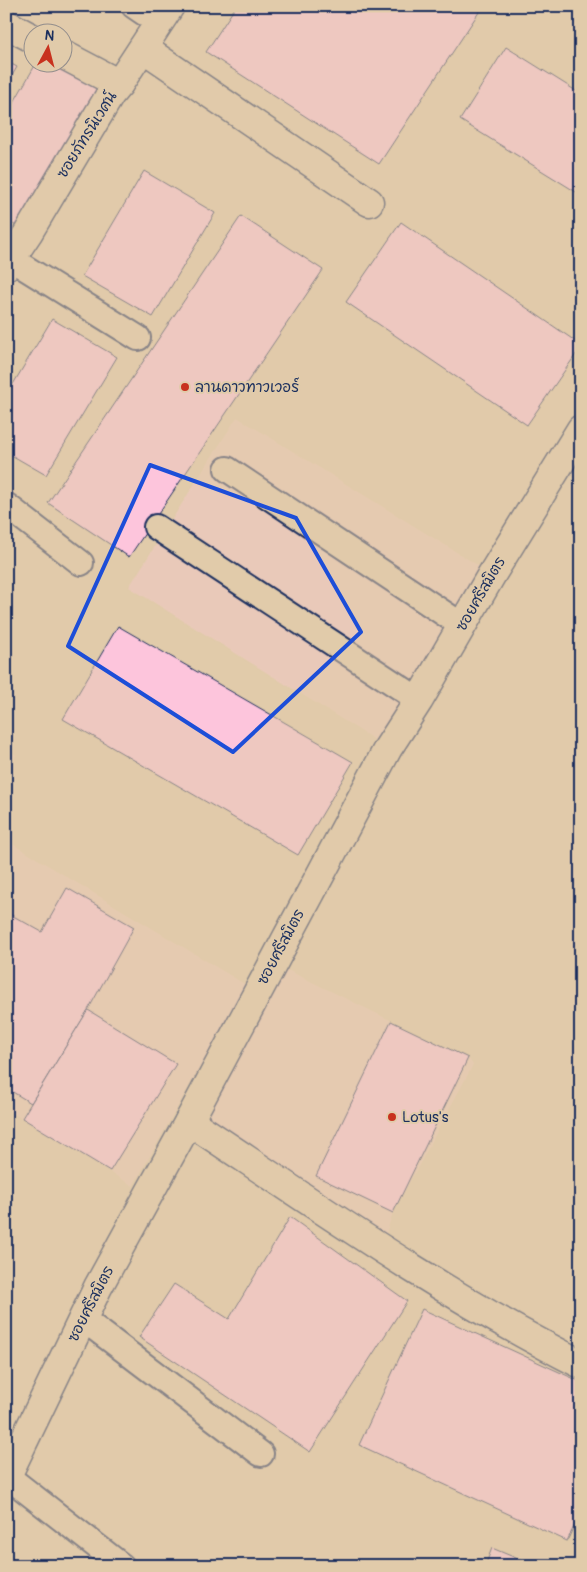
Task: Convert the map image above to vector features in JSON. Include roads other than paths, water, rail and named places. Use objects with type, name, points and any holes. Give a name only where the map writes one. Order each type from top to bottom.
[{"type":"street","name":"ซอยภัทรนิเวศน์","points":[[8,262],[28,233],[110,95],[164,15]]},
{"type":"street","points":[[6,24],[22,33]]},
{"type":"street","points":[[143,48],[369,202]]},
{"type":"street","points":[[72,59],[119,84]]},
{"type":"street","name":"ซอยศรีสมิตร","points":[[7,1477],[98,1287],[388,748],[419,700],[581,429]]},
{"type":"street","points":[[189,1121],[427,1278],[552,1350],[581,1364]]},
{"type":"lane","points":[[134,6],[164,15]]},
{"type":"lane","points":[[8,262],[138,338]]},
{"type":"lane","points":[[227,469],[463,626]]},
{"type":"lane","points":[[6,506],[81,563]]},
{"type":"lane","points":[[156,527],[419,700]]},
{"type":"lane","points":[[83,1319],[262,1454]]},
{"type":"lane","points":[[7,1477],[122,1566]]},
{"type":"place","name":"ลานดาวทาวเวอร์","points":[[185,387]]},
{"type":"place","name":"Lotus's","points":[[392,1117]]}]
